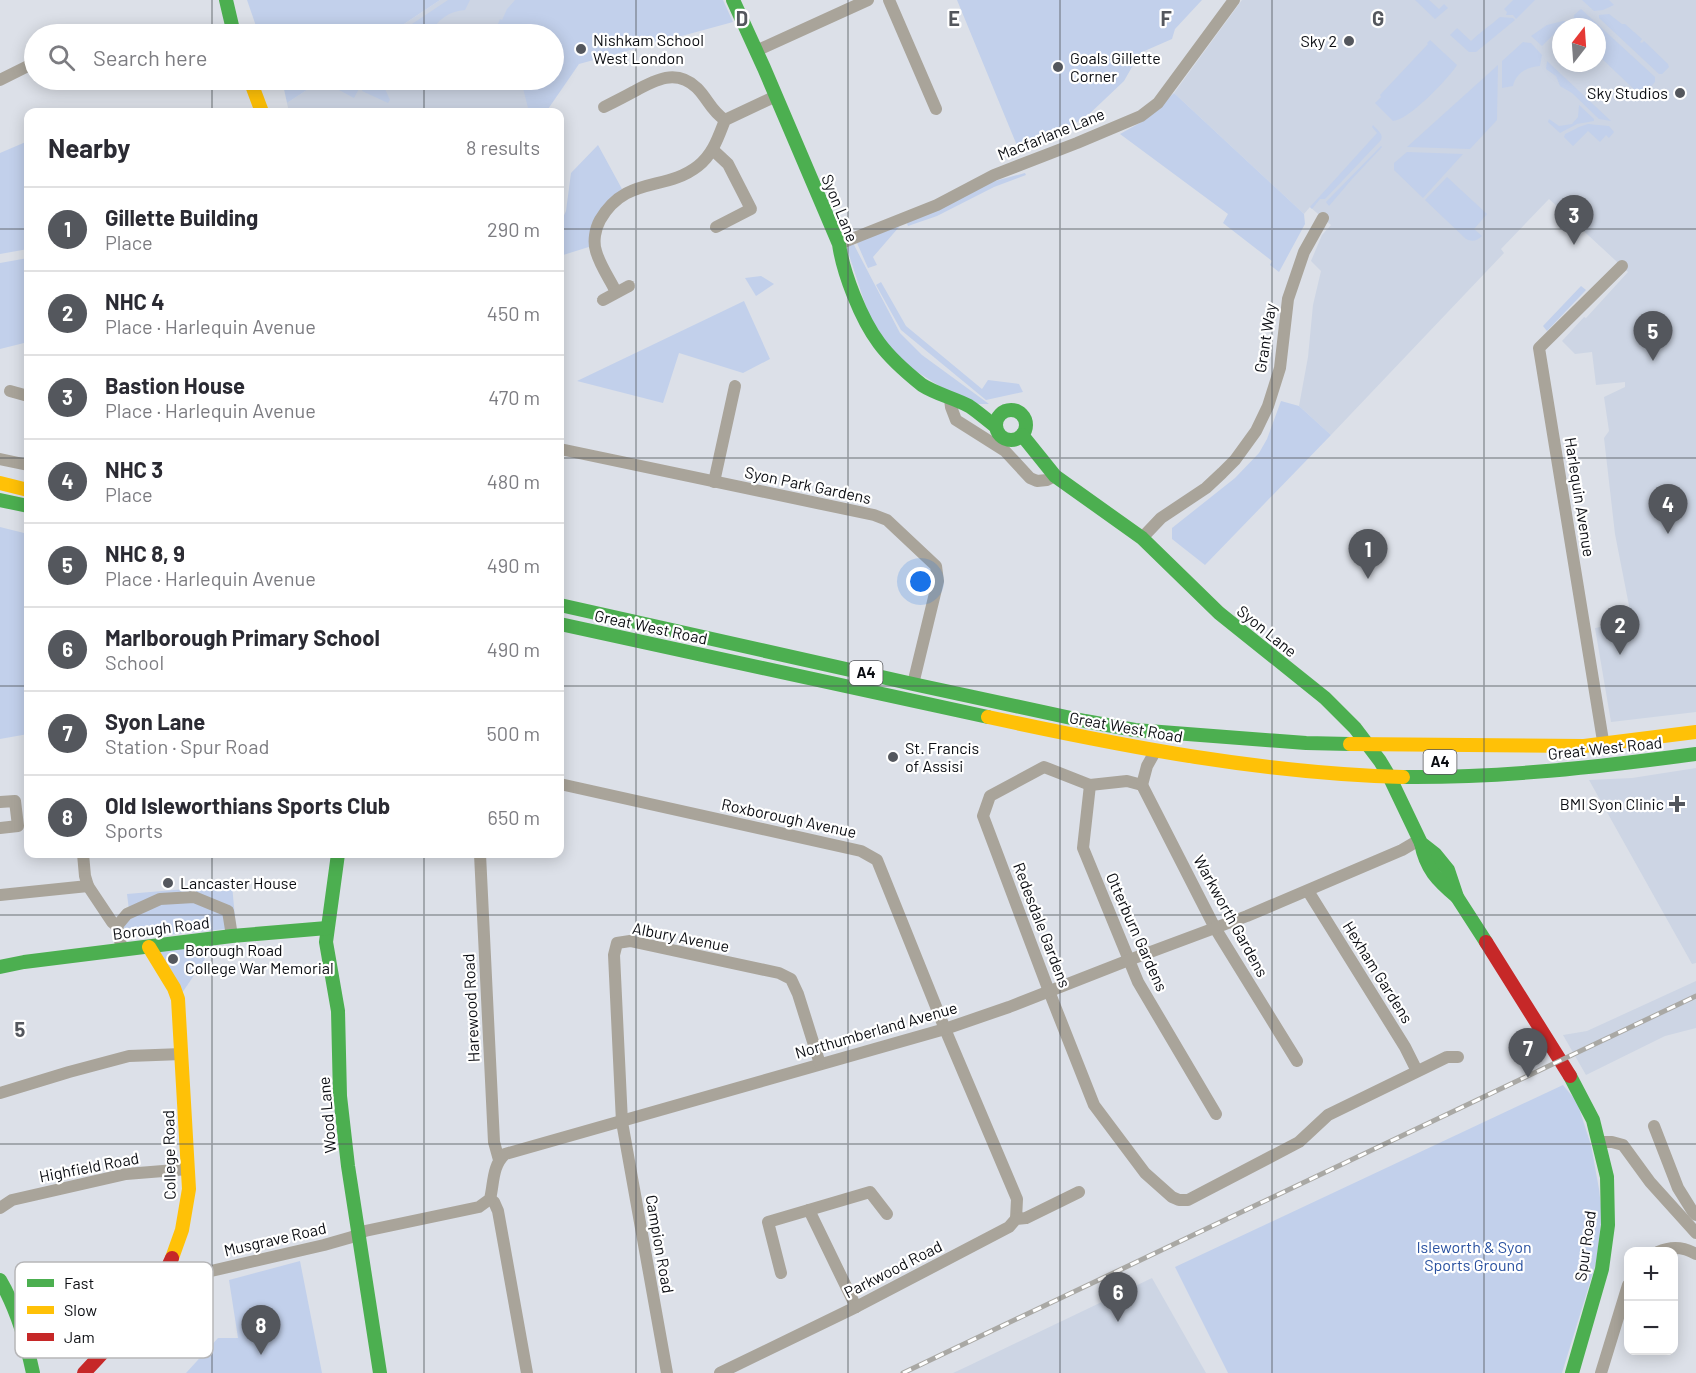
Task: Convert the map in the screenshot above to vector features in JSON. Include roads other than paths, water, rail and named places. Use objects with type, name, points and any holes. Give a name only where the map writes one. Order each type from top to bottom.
[{"type":"main road","points":[[226,0],[232,24]]},
{"type":"main road","name":"Syon Lane","points":[[733,0],[839,244],[841,258],[853,291],[879,343],[899,365],[924,386],[970,407],[1002,412]]},
{"type":"main road","points":[[254,90],[260,108]]},
{"type":"main road","name":"Syon Lane","points":[[970,407],[995,426]]},
{"type":"main road","points":[[1012,410],[1021,414],[1026,422],[1025,431],[1013,440],[1003,438],[995,426],[1002,412],[1012,410]]},
{"type":"main road","name":"Syon Lane","points":[[1022,435],[1055,476],[1142,538],[1219,613],[1325,698],[1352,725],[1389,776],[1420,842],[1426,866],[1457,897],[1540,1028]]},
{"type":"main road","points":[[0,483],[24,489]]},
{"type":"main road","points":[[0,500],[24,505]]},
{"type":"main road","name":"Great West Road","points":[[564,606],[913,684],[1135,730],[1369,746],[1577,746],[1696,732]]},
{"type":"main road","name":"Great West Road","points":[[564,625],[1080,736],[1225,762],[1309,772],[1389,776],[1463,776],[1607,766],[1696,754]]},
{"type":"main road","name":"A4","points":[[1242,739],[1291,754],[1350,758]]},
{"type":"main road","name":"A4","points":[[1369,746],[1382,753],[1401,758]]},
{"type":"main road","name":"A4","points":[[1465,762],[1513,773]]},
{"type":"main road","name":"A4","points":[[1365,763],[1389,776]]},
{"type":"main road","name":"Wood Lane","points":[[337,858],[326,942],[338,1011],[340,1096],[348,1166],[380,1373]]},
{"type":"main road","name":"Borough Road","points":[[0,967],[232,936],[327,928]]},
{"type":"main road","name":"College Road","points":[[149,947],[174,988],[178,999],[182,1054],[189,1189],[186,1214],[178,1244],[169,1262]]},
{"type":"main road","name":"Spur Road","points":[[1540,1028],[1574,1083],[1593,1120],[1606,1177],[1608,1225],[1602,1269],[1572,1373]]},
{"type":"main road","points":[[0,1280],[15,1309]]},
{"type":"main road","points":[[30,1358],[33,1373]]},
{"type":"main road","name":"College Road","points":[[84,1373],[97,1358]]},
{"type":"street","points":[[756,51],[868,0]]},
{"type":"street","points":[[889,0],[936,109]]},
{"type":"street","name":"Macfarlane Lane","points":[[839,244],[937,205],[993,175],[1141,116],[1158,103],[1234,0]]},
{"type":"street","points":[[0,80],[24,68]]},
{"type":"street","points":[[604,107],[629,88],[670,77],[686,80],[698,89],[711,108],[725,120]]},
{"type":"street","points":[[616,292],[595,249],[597,225],[604,213],[618,199],[636,188],[681,176],[697,167],[713,150],[725,120],[776,96]]},
{"type":"street","points":[[713,150],[728,164],[751,209],[716,227]]},
{"type":"street","name":"Grant Way","points":[[1142,538],[1161,518],[1206,488],[1222,473],[1235,460],[1256,431],[1268,405],[1280,368],[1288,299],[1304,252],[1325,220]]},
{"type":"street","name":"Harlequin Avenue","points":[[1607,766],[1539,348],[1622,266]]},
{"type":"street","points":[[603,300],[629,286]]},
{"type":"street","points":[[714,482],[735,386]]},
{"type":"street","points":[[10,391],[24,395]]},
{"type":"street","points":[[950,399],[956,420],[1005,452],[1030,478],[1036,481],[1047,480],[1055,476]]},
{"type":"street","name":"Syon Park Gardens","points":[[564,450],[874,515],[887,520],[936,566],[938,581],[913,684]]},
{"type":"street","points":[[0,459],[24,464]]},
{"type":"street","points":[[1142,785],[1147,766],[1156,750]]},
{"type":"street","name":"Redesdale Gardens","points":[[1142,785],[1127,781],[1090,785],[1044,767],[990,796],[983,816],[1094,1105],[1145,1173],[1172,1197],[1188,1200],[1299,1142],[1328,1115],[1417,1071]]},
{"type":"street","name":"Roxborough Avenue","points":[[564,785],[861,851],[877,860],[1017,1199],[1016,1219]]},
{"type":"street","name":"Otterburn Gardens","points":[[1090,785],[1083,848],[1138,982],[1216,1114]]},
{"type":"street","name":"Warkworth Gardens","points":[[1142,785],[1215,928],[1297,1061]]},
{"type":"street","points":[[0,802],[15,801],[18,826],[0,828]]},
{"type":"street","name":"Northumberland Avenue","points":[[499,1160],[516,1150],[622,1122],[945,1029],[1009,1007],[1308,891],[1420,842]]},
{"type":"street","points":[[83,858],[88,886],[117,926],[122,950]]},
{"type":"street","name":"Harewood Road","points":[[480,858],[494,1142],[499,1160]]},
{"type":"street","points":[[0,895],[88,886]]},
{"type":"street","name":"Hexham Gardens","points":[[1308,891],[1405,1047],[1417,1071]]},
{"type":"street","points":[[117,926],[127,914],[159,899],[194,897],[228,911],[232,936]]},
{"type":"street","name":"Albury Avenue","points":[[622,1122],[614,955],[617,943],[630,940],[779,974],[791,980],[798,994],[820,1064]]},
{"type":"street","points":[[0,1093],[129,1056],[182,1054]]},
{"type":"street","points":[[1417,1071],[1447,1057],[1458,1058]]},
{"type":"street","name":"Campion Road","points":[[622,1122],[667,1373]]},
{"type":"street","points":[[1654,1126],[1678,1188],[1696,1215]]},
{"type":"street","points":[[1598,1142],[1612,1142],[1623,1146],[1650,1182],[1696,1233]]},
{"type":"street","points":[[358,1234],[479,1207],[489,1199],[494,1171],[499,1160]]},
{"type":"street","name":"Highfield Road","points":[[0,1209],[12,1200],[126,1174],[188,1169]]},
{"type":"street","points":[[781,1273],[768,1222],[870,1192],[887,1214]]},
{"type":"street","name":"Parkwood Road","points":[[720,1373],[1009,1227],[1016,1219],[1026,1218],[1079,1192]]},
{"type":"street","points":[[489,1199],[494,1202],[498,1211],[527,1373]]},
{"type":"street","points":[[809,1210],[856,1306]]},
{"type":"street","name":"Musgrave Road","points":[[213,1271],[324,1245],[358,1234]]},
{"type":"street","points":[[1678,1247],[1696,1254]]},
{"type":"street","points":[[1601,1373],[1624,1301]]},
{"type":"railway","points":[[903,1373],[1696,996]]},
{"type":"place","name":"Sky 2","points":[[1349,41]]},
{"type":"place","name":"Nishkam School West London","points":[[581,49]]},
{"type":"place","name":"Goals Gillette Corner","points":[[1058,67]]},
{"type":"place","name":"Sky Studios","points":[[1680,93]]},
{"type":"place","name":"Bastion House","points":[[1574,245]]},
{"type":"place","name":"NHC 8, 9","points":[[1653,361]]},
{"type":"place","name":"NHC 3","points":[[1668,534]]},
{"type":"place","name":"Gillette Building","points":[[1368,579]]},
{"type":"place","name":"NHC 4","points":[[1620,655]]},
{"type":"place","name":"St. Francis of Assisi","points":[[893,757]]},
{"type":"place","name":"BMI Syon Clinic","points":[[1677,804]]},
{"type":"place","name":"Lancaster House","points":[[168,883]]},
{"type":"place","name":"Borough Road College War Memorial","points":[[173,959]]},
{"type":"place","name":"Syon Lane","points":[[1528,1078]]},
{"type":"place","name":"Marlborough Primary School","points":[[1118,1322]]},
{"type":"place","name":"Old Isleworthians Sports Club","points":[[261,1355]]},
{"type":"park label","name":"Isleworth & Syon Sports Ground","points":[[1474,1256]]}]
